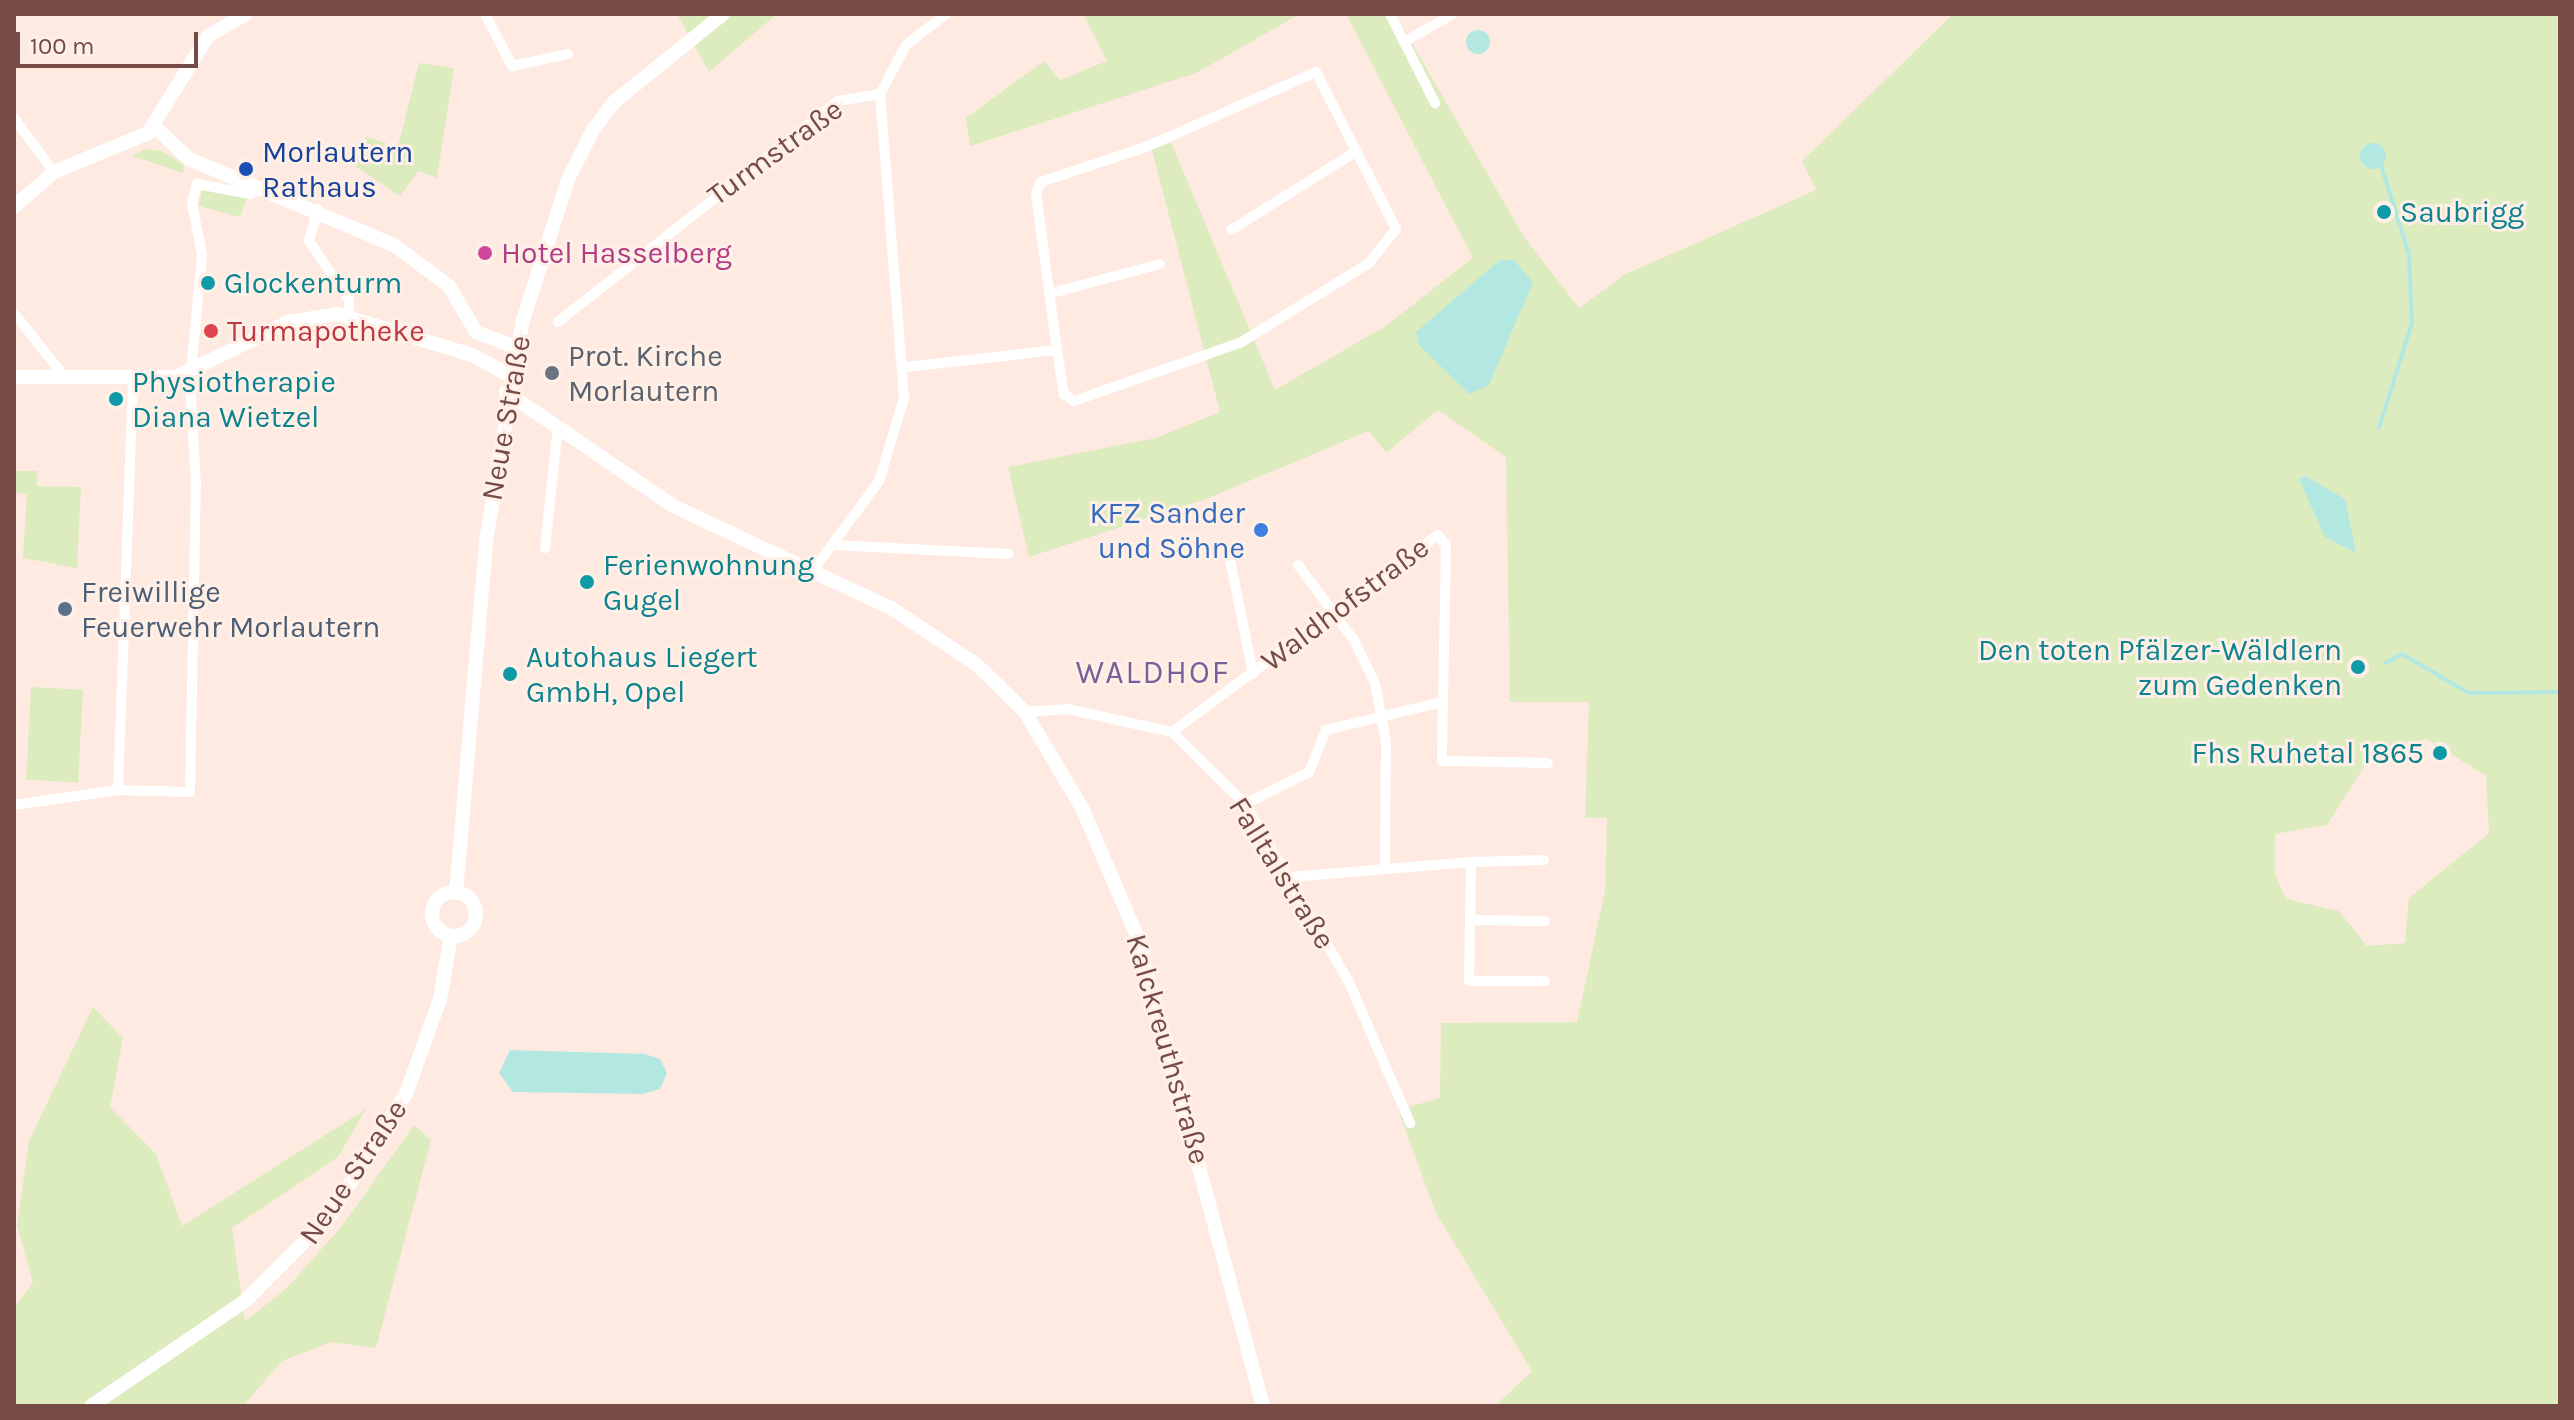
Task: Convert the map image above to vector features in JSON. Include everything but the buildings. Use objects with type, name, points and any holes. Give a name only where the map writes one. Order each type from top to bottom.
[{"type":"street","points":[[14,207],[54,172],[119,150],[154,126],[208,36],[246,14]]},
{"type":"street","points":[[485,14],[512,66],[568,54]]},
{"type":"street","name":"Neue Straße","points":[[91,1406],[245,1301],[329,1217],[406,1094],[440,999],[451,936],[438,929],[433,910],[456,893],[506,392],[515,347],[569,177],[593,130],[624,93],[723,14]]},
{"type":"street","name":"Turmstraße","points":[[558,322],[838,101],[880,94],[906,45],[945,14]]},
{"type":"street","points":[[1390,14],[1435,103]]},
{"type":"street","points":[[1404,42],[1453,14]]},
{"type":"street","points":[[1305,71],[1316,72],[1357,151],[1396,229],[1393,242],[1329,290],[1240,343],[1074,401],[1064,394],[1036,193],[1041,182],[1146,147],[1305,71]]},
{"type":"street","points":[[814,569],[833,545],[891,454],[907,367],[880,94]]},
{"type":"street","points":[[14,118],[54,172]]},
{"type":"street","points":[[154,126],[189,159],[319,207],[435,272],[481,336],[515,347]]},
{"type":"street","points":[[1231,230],[1357,151]]},
{"type":"street","points":[[14,805],[118,790],[190,792],[196,485],[190,373],[202,254],[195,188],[205,183],[251,194],[262,186]]},
{"type":"street","points":[[319,207],[309,241],[349,300],[349,316]]},
{"type":"street","points":[[1052,293],[1160,264]]},
{"type":"street","points":[[14,313],[64,376]]},
{"type":"street","points":[[14,377],[133,379],[190,373],[289,322],[349,316],[472,355],[509,375]]},
{"type":"street","points":[[472,355],[481,336]]},
{"type":"street","points":[[907,367],[1057,350]]},
{"type":"street","points":[[118,790],[133,379]]},
{"type":"street","name":"Kalckreuthstraße","points":[[506,392],[673,506],[814,569],[962,654],[1025,712],[1082,808],[1137,936],[1263,1406]]},
{"type":"street","points":[[545,548],[558,426]]},
{"type":"street","name":"Waldhofstraße","points":[[1172,732],[1337,614],[1438,535],[1446,545],[1442,702]]},
{"type":"street","points":[[833,545],[1009,554]]},
{"type":"street","name":"Waldhofstraße","points":[[1229,555],[1253,674]]},
{"type":"street","points":[[1298,565],[1337,614],[1375,683],[1381,715],[1385,866]]},
{"type":"street","points":[[1245,804],[1309,772],[1326,730],[1442,702],[1442,761],[1548,763]]},
{"type":"street","points":[[1025,712],[1067,709],[1172,732]]},
{"type":"street","name":"Falltalstraße","points":[[1172,732],[1245,804],[1290,877],[1369,1020],[1410,1123]]},
{"type":"street","points":[[1290,877],[1385,866],[1544,860]]},
{"type":"street","points":[[1471,862],[1469,981],[1545,981]]},
{"type":"street","points":[[451,936],[469,930],[476,917],[470,899],[456,893]]},
{"type":"street","points":[[1470,920],[1545,921]]},
{"type":"green space","points":[[677,14],[777,14],[709,72]]},
{"type":"green space","points":[[1083,14],[1300,14],[1196,73],[970,146],[966,118],[1044,61],[1060,80],[1107,61]]},
{"type":"green space","points":[[1346,14],[1395,14],[1524,237],[1579,308],[1624,275],[1816,190],[1802,161],[1953,14],[2560,14],[2560,1406],[1495,1406],[1532,1371],[1436,1213],[1398,1110],[1440,1098],[1441,1023],[1577,1022],[1605,891],[1607,818],[1585,818],[1589,702],[1510,702],[1506,457],[1438,410],[1386,453],[1369,431],[1206,499],[1029,557],[1008,467],[1156,438],[1220,412],[1152,150],[1171,142],[1275,390],[1384,327],[1473,258]],"holes":[[[2427,739],[2486,776],[2489,833],[2409,898],[2405,943],[2367,946],[2339,911],[2286,899],[2275,875],[2275,834],[2327,825],[2375,750]]]},
{"type":"green space","points":[[419,63],[454,68],[437,178],[418,171],[400,196],[354,165],[366,137],[398,147]]},
{"type":"green space","points":[[144,149],[162,151],[184,165],[183,173],[133,156]]},
{"type":"green space","points":[[202,190],[247,198],[240,217],[199,206]]},
{"type":"green space","points":[[14,471],[37,471],[37,486],[81,487],[77,568],[23,558],[27,494],[14,493]]},
{"type":"green space","points":[[31,687],[83,690],[78,783],[26,780]]},
{"type":"green space","points":[[93,1007],[123,1038],[110,1107],[156,1154],[182,1226],[366,1109],[338,1157],[232,1228],[245,1321],[286,1289],[342,1226],[414,1125],[431,1140],[376,1348],[331,1342],[282,1361],[243,1406],[14,1406],[14,1308],[33,1283],[17,1225],[29,1141]]},
{"type":"water","points":[[1478,30],[1487,33],[1490,42],[1487,51],[1478,54],[1469,51],[1466,42],[1469,33]]},
{"type":"water","points":[[2373,143],[2382,147],[2386,156],[2382,165],[2373,169],[2364,165],[2360,156],[2364,147]]},
{"type":"water","points":[[1500,260],[1514,260],[1533,282],[1489,385],[1469,394],[1419,345],[1416,332]]},
{"type":"water","points":[[2305,476],[2345,499],[2356,553],[2325,537],[2299,479]]},
{"type":"water","points":[[510,1050],[645,1054],[660,1059],[667,1073],[660,1089],[643,1094],[513,1092],[499,1073]]},
{"type":"waterway","points":[[2379,428],[2412,323],[2409,254],[2381,165]]},
{"type":"waterway","points":[[2385,663],[2402,654],[2469,693],[2560,692]]},
{"type":"place","name":"Morlautern Rathaus","points":[[246,169]]},
{"type":"place","name":"Saubrigg","points":[[2384,212]]},
{"type":"place","name":"Hotel Hasselberg","points":[[485,253]]},
{"type":"place","name":"Glockenturm","points":[[208,283]]},
{"type":"place","name":"Turmapotheke","points":[[211,331]]},
{"type":"place","name":"Prot. Kirche Morlautern","points":[[552,373]]},
{"type":"place","name":"Physiotherapie Diana Wietzel","points":[[116,399]]},
{"type":"place","name":"KFZ Sander und Söhne","points":[[1261,530]]},
{"type":"place","name":"Ferienwohnung Gugel","points":[[587,582]]},
{"type":"place","name":"Freiwillige Feuerwehr Morlautern","points":[[65,609]]},
{"type":"place","name":"Den toten Pfälzer-Wäldlern zum Gedenken","points":[[2358,667]]},
{"type":"place","name":"Autohaus Liegert GmbH, Opel","points":[[510,674]]},
{"type":"place","name":"Fhs Ruhetal 1865","points":[[2440,753]]},
{"type":"district","name":"WALDHOF","points":[[1153,673]]}]
